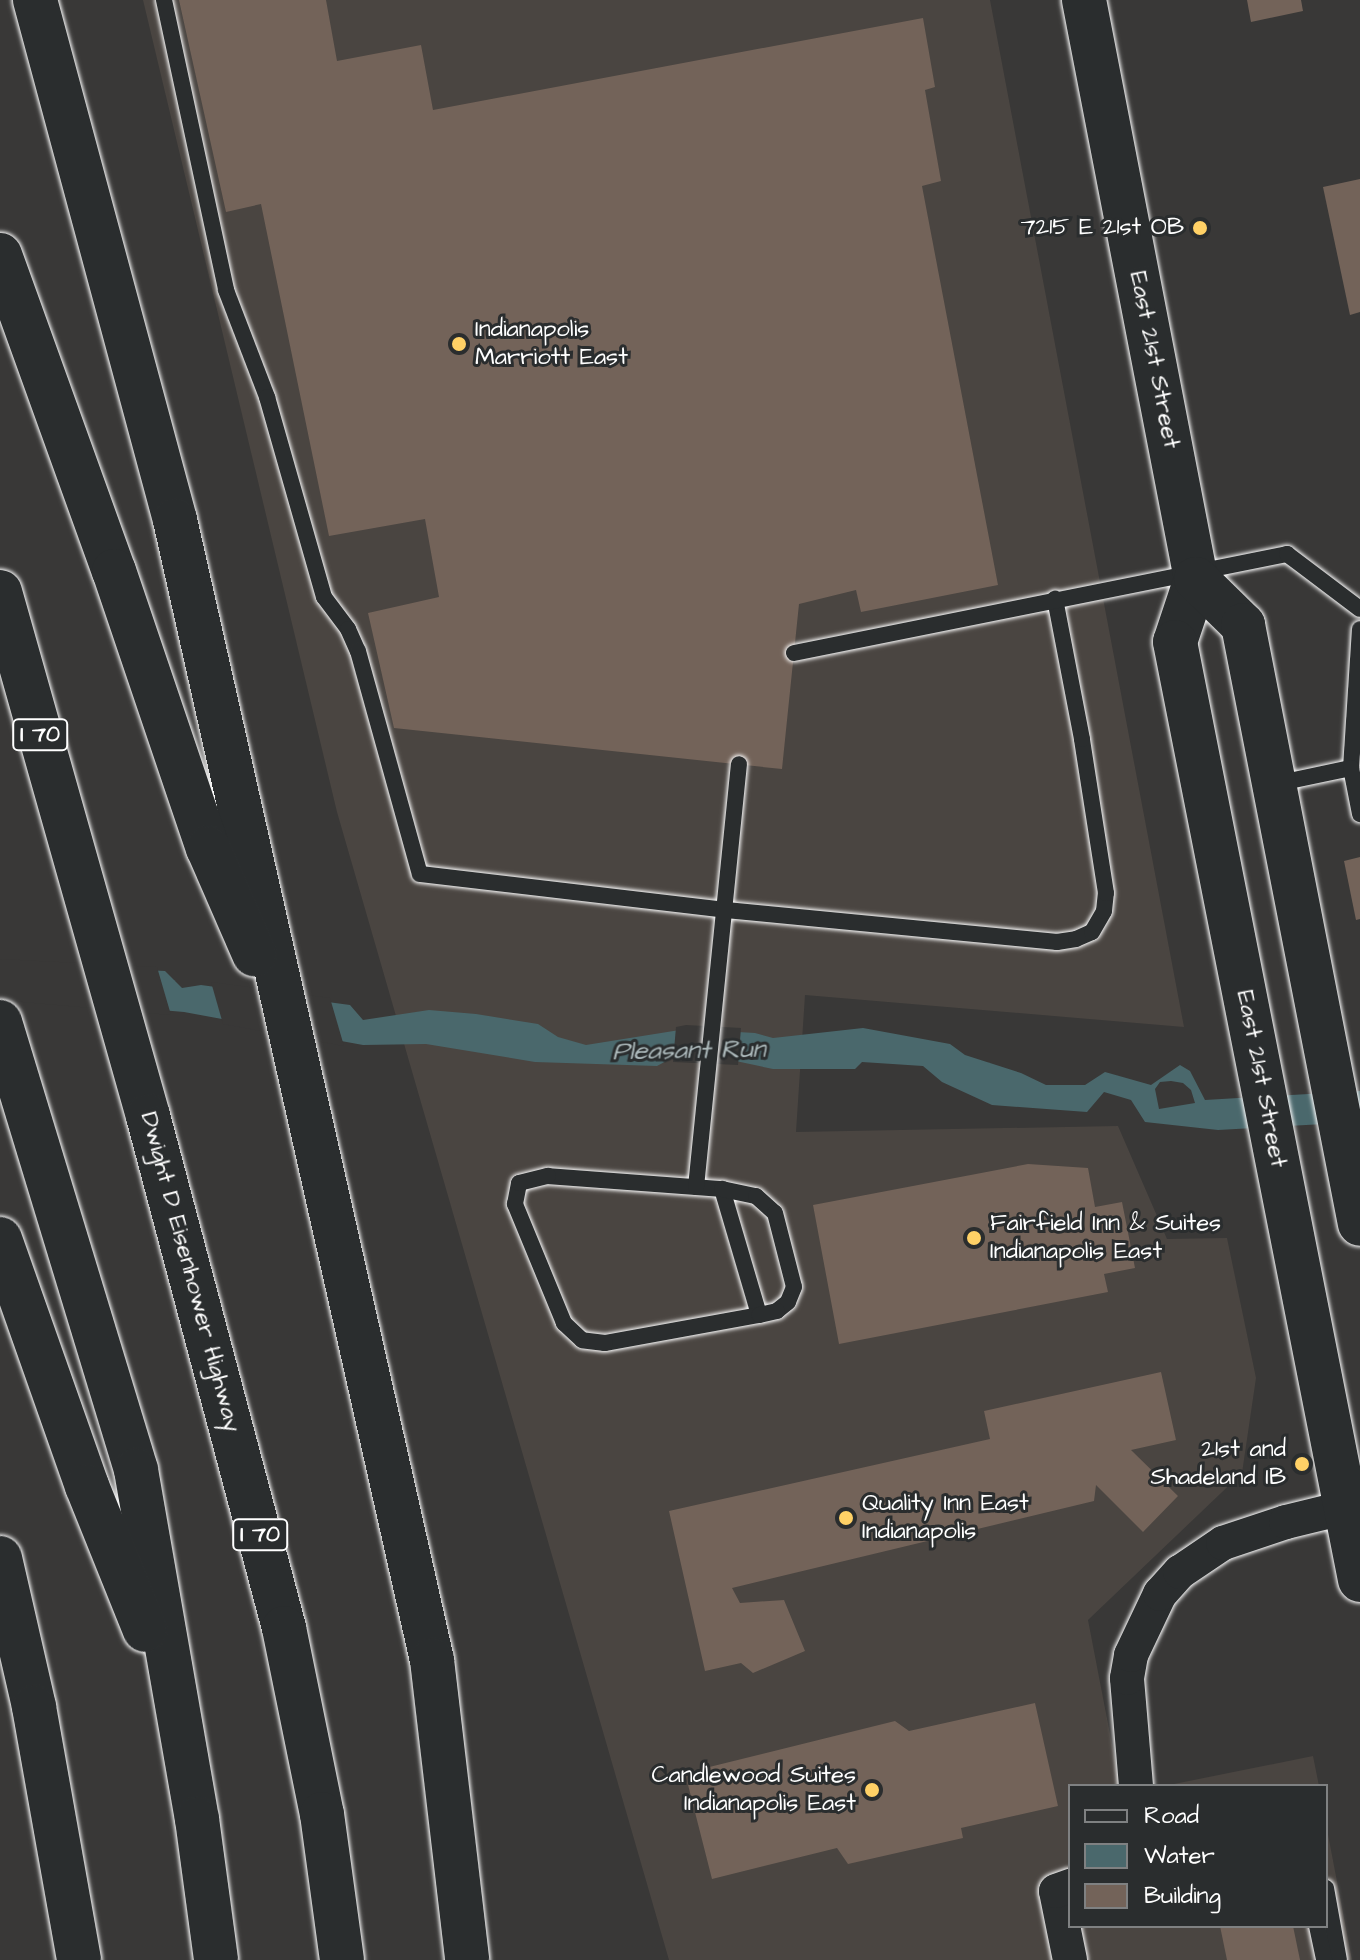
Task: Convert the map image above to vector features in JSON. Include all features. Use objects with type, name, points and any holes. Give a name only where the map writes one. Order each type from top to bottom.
[{"type":"main road","points":[[35,0],[175,520],[245,899],[289,1033],[432,1660],[467,1960]]},
{"type":"main road","points":[[41,0],[49,48]]},
{"type":"main road","name":"East 21st Street","points":[[1084,0],[1196,575],[1175,642],[1279,1172],[1353,1506],[1360,1580]]},
{"type":"main road","points":[[0,255],[114,571],[208,848],[245,899]]},
{"type":"main road","points":[[1196,575],[1243,625],[1360,1224]]},
{"type":"main road","name":"Dwight D Eisenhower Highway","points":[[0,592],[148,1116],[298,1686],[322,1814],[342,1960]]},
{"type":"main road","points":[[0,1022],[136,1470],[216,1960]]},
{"type":"main road","points":[[0,1239],[87,1486],[178,1714]]},
{"type":"main road","points":[[0,1558],[34,1707],[79,1960]]},
{"type":"street","points":[[1136,1784],[1127,1678],[1131,1655],[1160,1594],[1180,1572],[1223,1543],[1353,1506]]},
{"type":"street","points":[[1068,1887],[1056,1891],[1070,1960]]},
{"type":"lane","points":[[164,0],[226,290],[267,397],[324,597],[348,629],[358,651],[420,874],[726,910],[1057,942],[1092,932],[1104,911],[1106,893],[1082,739],[1055,599]]},
{"type":"lane","points":[[794,653],[1055,599],[1196,575],[1287,554],[1360,609]]},
{"type":"lane","points":[[1360,629],[1351,768],[1360,814]]},
{"type":"lane","points":[[696,1187],[739,764]]},
{"type":"lane","points":[[1274,784],[1351,768]]},
{"type":"lane","points":[[548,1176],[696,1187],[756,1196],[775,1213],[794,1287],[788,1302],[777,1311],[759,1315],[605,1343],[582,1340],[564,1323],[515,1204],[519,1183],[548,1176]]},
{"type":"lane","points":[[722,1189],[759,1315]]},
{"type":"lane","points":[[1328,1899],[1339,1960]]},
{"type":"lane","points":[[1317,1928],[1324,1960]]},
{"type":"shaded area","points":[[143,0],[990,0],[1184,1027],[805,995],[796,1132],[1118,1126],[1167,1239],[1227,1238],[1256,1378],[1242,1473],[1088,1620],[1120,1784],[1068,1784],[1068,1928],[1328,1928],[1328,1834],[1352,1960],[669,1960],[337,812]]},
{"type":"shaded area","points":[[1313,1756],[1319,1784],[1174,1784]]},
{"type":"water","name":"Pleasant Run","points":[[0,963],[165,971],[182,988],[201,985],[350,1005],[363,1020],[429,1010],[476,1014],[538,1024],[558,1037],[586,1045],[686,1029],[755,1033],[773,1038],[863,1028],[950,1044],[965,1055],[1021,1073],[1046,1085],[1085,1085],[1105,1072],[1151,1085],[1180,1065],[1190,1071],[1205,1100],[1360,1091],[1360,1122],[1218,1130],[1145,1122],[1131,1100],[1104,1092],[1087,1112],[992,1105],[942,1082],[923,1066],[862,1062],[855,1069],[773,1069],[731,1060],[672,1058],[657,1066],[535,1062],[426,1044],[363,1045],[184,1012],[0,996]],"holes":[[[1160,1082],[1183,1083],[1191,1090],[1195,1103],[1159,1109],[1155,1089]]]},
{"type":"pier","points":[[0,959],[157,967],[171,1015],[0,1000]]},
{"type":"pier","points":[[211,982],[330,998],[344,1046],[223,1024]]},
{"type":"pier","points":[[676,1027],[741,1028],[738,1065],[673,1062]]},
{"type":"building","name":"Indianapolis Marriott East","points":[[179,0],[326,0],[337,61],[421,45],[433,110],[923,18],[935,87],[925,90],[941,181],[922,186],[998,585],[861,612],[856,590],[799,604],[782,769],[394,728],[368,613],[439,597],[425,519],[329,536],[261,204],[226,212]]},
{"type":"building","points":[[1247,0],[1301,0],[1303,11],[1251,22]]},
{"type":"building","points":[[1360,179],[1360,312],[1350,315],[1323,187]]},
{"type":"building","points":[[1360,857],[1360,919],[1356,920],[1344,861]]},
{"type":"building","name":"Fairfield Inn & Suites Indianapolis East","points":[[1028,1164],[1088,1168],[1095,1207],[1122,1202],[1135,1268],[1104,1274],[1108,1292],[839,1344],[813,1205]]},
{"type":"building","name":"Quality Inn East Indianapolis","points":[[1161,1372],[1176,1440],[1131,1450],[1178,1496],[1143,1532],[1096,1485],[1094,1501],[732,1588],[740,1603],[784,1600],[805,1651],[753,1673],[741,1663],[705,1671],[669,1511],[990,1439],[984,1411]]},
{"type":"building","name":"Candlewood Suites Indianapolis East","points":[[1035,1703],[1058,1806],[961,1828],[963,1838],[848,1864],[837,1848],[712,1879],[685,1773],[895,1721],[909,1731]]},
{"type":"building","points":[[1220,1928],[1293,1928],[1300,1960],[1227,1960]]},
{"type":"place","name":"7215 E 21st OB","points":[[1200,228]]},
{"type":"place","name":"Indianapolis Marriott East","points":[[459,344]]},
{"type":"place","name":"Fairfield Inn & Suites Indianapolis East","points":[[974,1238]]},
{"type":"place","name":"21st and Shadeland IB","points":[[1302,1464]]},
{"type":"place","name":"Quality Inn East Indianapolis","points":[[846,1518]]},
{"type":"place","name":"Candlewood Suites Indianapolis East","points":[[872,1790]]}]
